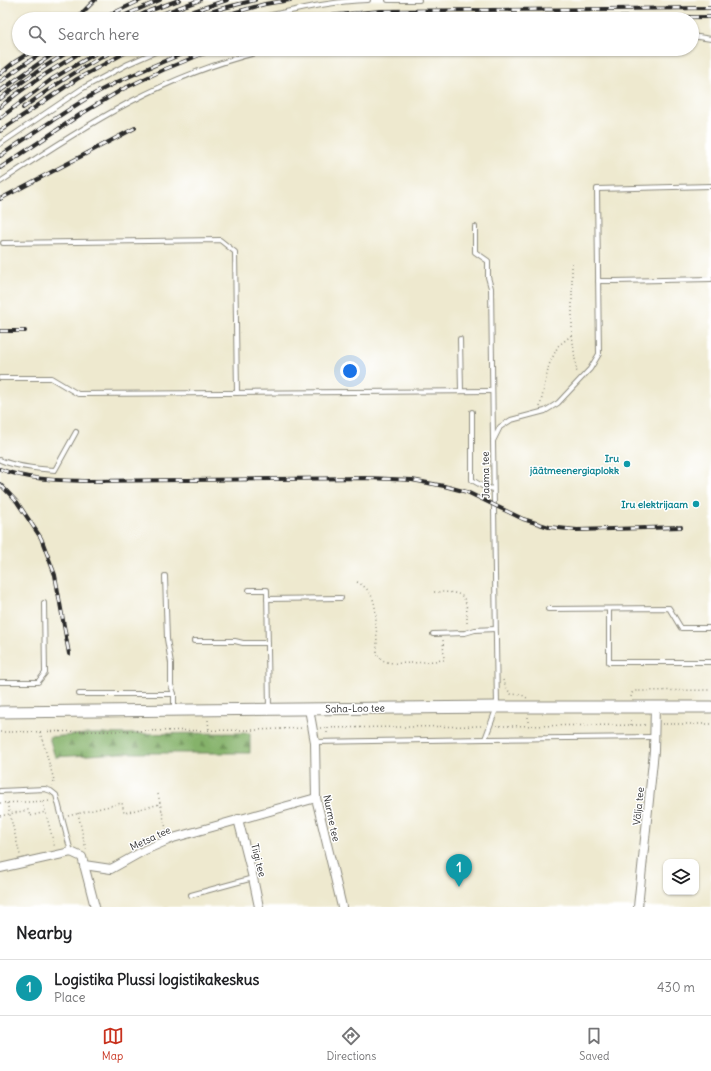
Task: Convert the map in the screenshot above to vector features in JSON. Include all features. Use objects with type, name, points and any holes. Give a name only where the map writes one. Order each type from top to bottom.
[{"type":"main road","name":"Saha-Loo tee","points":[[0,712],[632,706],[711,707]]},
{"type":"street","name":"Välja tee","points":[[638,907],[654,751],[655,706]]},
{"type":"street","name":"Nurme tee","points":[[309,709],[315,742],[316,798],[342,907]]},
{"type":"street","name":"Metsa tee","points":[[84,866],[111,869],[145,850],[173,838],[316,798]]},
{"type":"street","name":"Tiigi tee","points":[[238,819],[259,907]]},
{"type":"street","points":[[0,868],[71,852],[82,857],[95,907]]},
{"type":"lane","points":[[290,12],[354,0],[368,0]]},
{"type":"lane","points":[[388,0],[419,0]]},
{"type":"lane","points":[[699,37],[711,39]]},
{"type":"lane","points":[[0,144],[83,88],[146,56]]},
{"type":"lane","points":[[0,182],[86,127],[132,101],[201,70],[246,56]]},
{"type":"lane","name":"Jaama tee","points":[[485,739],[496,707],[492,441],[500,427],[511,420],[545,411],[558,403],[590,369],[599,354],[597,189],[711,186]]},
{"type":"lane","points":[[475,227],[475,252],[488,261],[488,277],[491,288],[492,441]]},
{"type":"lane","points":[[3,243],[220,240],[235,252],[237,393]]},
{"type":"lane","points":[[598,281],[711,279]]},
{"type":"lane","points":[[460,339],[460,391]]},
{"type":"lane","points":[[0,378],[51,378],[78,394],[492,391]]},
{"type":"lane","points":[[472,412],[472,480],[484,487],[493,489]]},
{"type":"lane","points":[[0,460],[38,469],[55,470],[76,432]]},
{"type":"lane","points":[[165,576],[167,639],[171,663],[171,685],[174,694],[174,710]]},
{"type":"lane","points":[[249,590],[267,590],[269,709]]},
{"type":"lane","points":[[267,599],[341,598]]},
{"type":"lane","points":[[0,682],[38,682],[45,673],[44,603]]},
{"type":"lane","points":[[548,609],[669,608],[681,628],[711,628]]},
{"type":"lane","points":[[609,609],[609,662],[711,662]]},
{"type":"lane","points":[[433,634],[496,629]]},
{"type":"lane","points":[[194,641],[268,643]]},
{"type":"lane","points":[[79,694],[174,694]]},
{"type":"lane","points":[[315,742],[654,738]]},
{"type":"lane","points":[[0,791],[45,789],[56,795],[71,852]]},
{"type":"lane","points":[[191,895],[253,878]]},
{"type":"path","points":[[572,263],[572,335],[578,382]]},
{"type":"path","points":[[539,413],[549,365],[558,346],[572,335]]},
{"type":"path","points":[[357,582],[365,586],[372,596],[376,606],[377,652],[384,661],[396,664],[444,660],[443,634]]},
{"type":"path","points":[[434,592],[448,592],[462,595],[466,608],[467,632]]},
{"type":"path","points":[[631,725],[632,693],[634,691],[711,690]]},
{"type":"path","points":[[0,732],[711,724]]},
{"type":"path","points":[[40,732],[54,780],[51,791]]},
{"type":"path","points":[[158,794],[167,834],[157,836],[159,844]]},
{"type":"path","points":[[0,803],[58,800]]},
{"type":"path","points":[[43,801],[56,850]]},
{"type":"path","points":[[7,803],[21,858]]},
{"type":"path","points":[[62,817],[122,803],[124,813],[160,804]]},
{"type":"path","points":[[0,816],[28,810],[30,816],[46,812]]},
{"type":"path","points":[[78,814],[87,854],[82,857]]},
{"type":"green space","points":[[250,733],[250,753],[121,753],[55,757],[49,737],[87,734]]},
{"type":"railway","points":[[83,12],[95,0]]},
{"type":"railway","points":[[116,12],[141,0]]},
{"type":"railway","points":[[132,12],[160,0]]},
{"type":"railway","points":[[147,12],[179,0]]},
{"type":"railway","points":[[167,12],[200,0]]},
{"type":"railway","points":[[191,12],[227,0]]},
{"type":"railway","points":[[210,12],[255,0]]},
{"type":"railway","points":[[236,12],[265,4],[290,0]]},
{"type":"railway","points":[[370,12],[711,8]]},
{"type":"railway","points":[[699,17],[711,17]]},
{"type":"railway","points":[[0,74],[24,56]]},
{"type":"railway","points":[[0,82],[37,56]]},
{"type":"railway","points":[[0,91],[50,56]]},
{"type":"railway","points":[[0,99],[36,72],[62,56]]},
{"type":"railway","points":[[0,107],[31,84],[74,56]]},
{"type":"railway","points":[[0,118],[52,79],[91,56]]},
{"type":"railway","points":[[23,108],[69,76],[105,56]]},
{"type":"railway","points":[[0,131],[77,79],[119,56]]},
{"type":"railway","points":[[0,156],[58,116],[106,87],[177,56]]},
{"type":"railway","points":[[0,168],[81,114],[123,89],[197,56]]},
{"type":"railway","points":[[0,199],[135,128]]},
{"type":"railway","points":[[0,331],[25,331]]},
{"type":"railway","points":[[0,469],[11,473],[53,480],[86,481],[369,478],[412,480],[467,492],[523,519],[549,527],[577,530],[681,527]]},
{"type":"railway","points":[[0,484],[17,502],[41,538],[55,575],[69,654]]},
{"type":"place","name":"Iru jäätmeenergiaplokk","points":[[627,464]]},
{"type":"place","name":"Iru elektrijaam","points":[[696,504]]},
{"type":"place","name":"Logistika Plussi logistikakeskus","points":[[459,887]]}]
